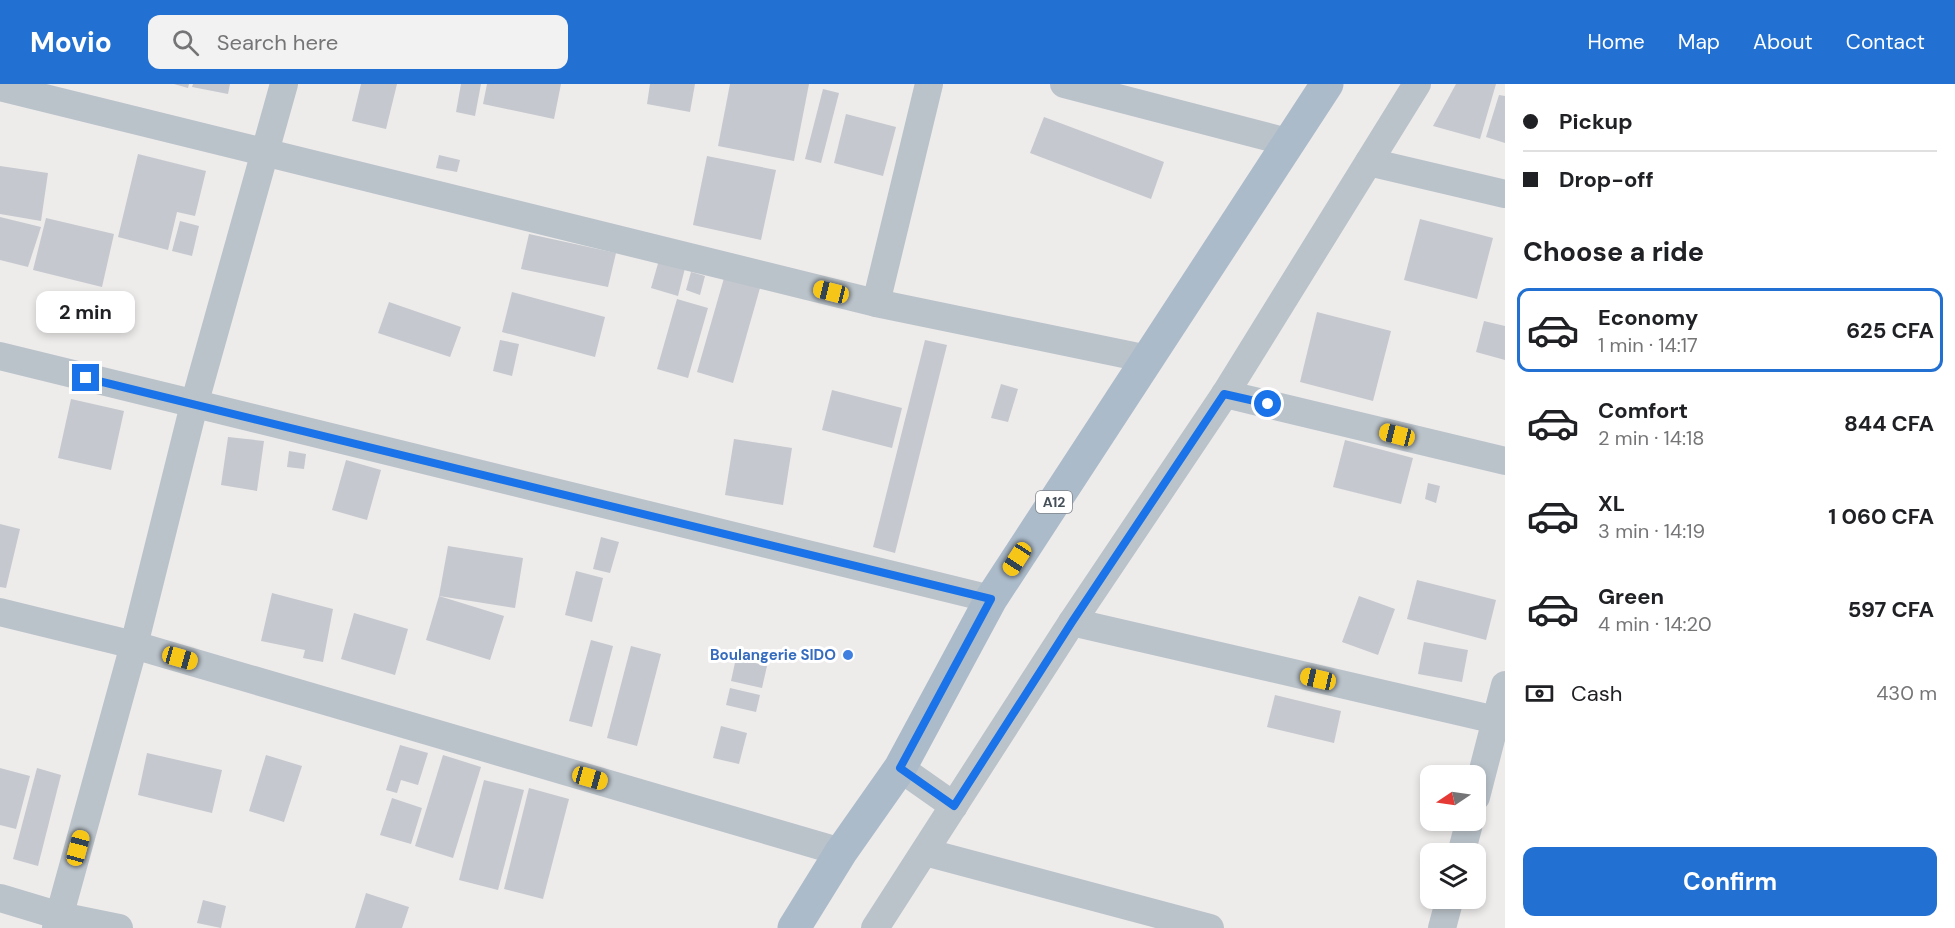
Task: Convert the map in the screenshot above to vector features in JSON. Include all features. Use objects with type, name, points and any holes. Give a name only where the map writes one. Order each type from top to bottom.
[{"type":"main road","name":"A12","points":[[794,928],[841,852],[900,768],[991,599],[1327,84]]},
{"type":"street","points":[[58,922],[134,645],[194,405],[284,84]]},
{"type":"street","points":[[876,303],[928,84]]},
{"type":"street","points":[[1064,84],[1290,143]]},
{"type":"street","points":[[875,928],[1072,622],[1224,394],[1417,84]]},
{"type":"street","points":[[0,87],[876,303],[1148,359]]},
{"type":"street","points":[[1369,162],[1505,195]]},
{"type":"street","points":[[0,356],[991,599]]},
{"type":"street","points":[[1224,394],[1505,461]]},
{"type":"street","points":[[0,612],[134,645],[841,852]]},
{"type":"street","points":[[1072,622],[1500,721]]},
{"type":"street","points":[[1486,765],[1500,721],[1505,685]]},
{"type":"street","points":[[900,768],[954,806]]},
{"type":"street","points":[[925,852],[1210,928]]},
{"type":"street","points":[[0,898],[58,922],[119,928]]},
{"type":"street","points":[[1442,928],[1447,909]]},
{"type":"building","points":[[174,84],[189,84],[188,88]]},
{"type":"building","points":[[193,84],[230,84],[228,94],[192,87]]},
{"type":"building","points":[[361,84],[397,84],[386,129],[352,121]]},
{"type":"building","points":[[461,84],[481,84],[475,116],[456,112]]},
{"type":"building","points":[[487,84],[561,84],[554,119],[483,104]]},
{"type":"building","points":[[650,84],[695,84],[690,112],[647,104]]},
{"type":"building","points":[[730,84],[809,84],[794,161],[718,146]]},
{"type":"building","points":[[1456,84],[1496,84],[1480,139],[1433,126]]},
{"type":"building","points":[[823,89],[839,93],[821,163],[805,159]]},
{"type":"building","points":[[1499,95],[1505,96],[1505,143],[1486,137]]},
{"type":"building","points":[[846,114],[896,127],[883,176],[834,163]]},
{"type":"building","points":[[1044,117],[1164,162],[1151,199],[1030,153]]},
{"type":"building","points":[[138,154],[206,171],[195,216],[177,212],[168,250],[118,237]]},
{"type":"building","points":[[439,155],[460,160],[457,172],[436,168]]},
{"type":"building","points":[[707,156],[776,170],[761,240],[693,225]]},
{"type":"building","points":[[0,166],[48,173],[41,221],[0,214]]},
{"type":"building","points":[[0,217],[41,227],[28,267],[0,260]]},
{"type":"building","points":[[46,218],[114,234],[102,287],[33,270]]},
{"type":"building","points":[[1420,219],[1493,238],[1477,299],[1404,280]]},
{"type":"building","points":[[180,221],[199,226],[192,256],[172,251]]},
{"type":"building","points":[[529,234],[616,253],[608,287],[521,269]]},
{"type":"building","points":[[659,260],[685,268],[678,296],[651,288]]},
{"type":"building","points":[[691,272],[705,276],[700,295],[686,290]]},
{"type":"building","points":[[724,278],[760,288],[733,383],[697,372]]},
{"type":"building","points":[[512,292],[605,317],[595,357],[502,332]]},
{"type":"building","points":[[677,299],[708,308],[688,378],[657,369]]},
{"type":"building","points":[[389,302],[461,327],[450,357],[378,333]]},
{"type":"building","points":[[1317,312],[1391,331],[1373,401],[1300,382]]},
{"type":"building","points":[[1484,321],[1505,326],[1505,360],[1476,352]]},
{"type":"building","points":[[500,340],[519,344],[512,376],[493,371]]},
{"type":"building","points":[[925,340],[947,345],[895,553],[873,547]]},
{"type":"building","points":[[1001,384],[1018,389],[1008,422],[991,418]]},
{"type":"building","points":[[832,390],[902,408],[892,448],[822,430]]},
{"type":"building","points":[[71,399],[124,411],[111,470],[58,458]]},
{"type":"building","points":[[228,437],[264,441],[257,491],[221,485]]},
{"type":"building","points":[[734,439],[792,448],[783,505],[725,495]]},
{"type":"building","points":[[1345,440],[1413,458],[1401,504],[1333,487]]},
{"type":"building","points":[[289,451],[306,454],[304,469],[287,467]]},
{"type":"building","points":[[346,460],[381,470],[367,520],[332,510]]},
{"type":"building","points":[[1428,483],[1440,486],[1436,503],[1425,499]]},
{"type":"building","points":[[0,524],[20,529],[6,588],[0,587]]},
{"type":"building","points":[[601,537],[619,542],[610,573],[593,569]]},
{"type":"building","points":[[448,546],[523,558],[515,608],[439,596]]},
{"type":"building","points":[[576,571],[603,578],[592,622],[565,615]]},
{"type":"building","points":[[1417,580],[1496,600],[1486,640],[1407,619]]},
{"type":"building","points":[[272,593],[333,609],[323,662],[303,658],[305,650],[261,641]]},
{"type":"building","points":[[439,596],[504,616],[490,660],[426,640]]},
{"type":"building","points":[[1359,596],[1395,609],[1378,655],[1342,642]]},
{"type":"building","points":[[354,613],[408,629],[395,675],[341,659]]},
{"type":"building","points":[[591,640],[613,646],[592,727],[569,721]]},
{"type":"building","points":[[1424,642],[1468,650],[1462,682],[1418,674]]},
{"type":"building","points":[[631,646],[661,654],[637,746],[607,738]]},
{"type":"building","points":[[736,658],[767,666],[762,688],[731,681]]},
{"type":"building","points":[[730,688],[760,695],[756,712],[726,705]]},
{"type":"building","points":[[1275,695],[1341,711],[1334,743],[1267,727]]},
{"type":"building","points":[[721,726],[747,733],[739,764],[713,758]]},
{"type":"building","points":[[400,745],[428,753],[418,785],[401,780],[397,793],[386,790]]},
{"type":"building","points":[[147,753],[222,770],[212,813],[138,795]]},
{"type":"building","points":[[266,755],[302,766],[284,822],[249,811]]},
{"type":"building","points":[[443,755],[481,767],[453,858],[415,846]]},
{"type":"building","points":[[0,768],[30,776],[16,829],[0,825]]},
{"type":"building","points":[[37,768],[61,775],[38,866],[13,859]]},
{"type":"building","points":[[484,780],[524,790],[498,890],[459,880]]},
{"type":"building","points":[[529,788],[569,799],[543,899],[504,889]]},
{"type":"building","points":[[392,798],[422,808],[411,844],[380,835]]},
{"type":"building","points":[[366,893],[409,907],[402,928],[355,928]]},
{"type":"building","points":[[203,900],[226,906],[221,928],[197,923]]},
{"type":"place","name":"Boulangerie SIDO","points":[[848,655]]},
{"type":"route","points":[[86,378],[991,599],[900,768],[954,806],[1072,622],[1224,394],[1268,404]]}]
